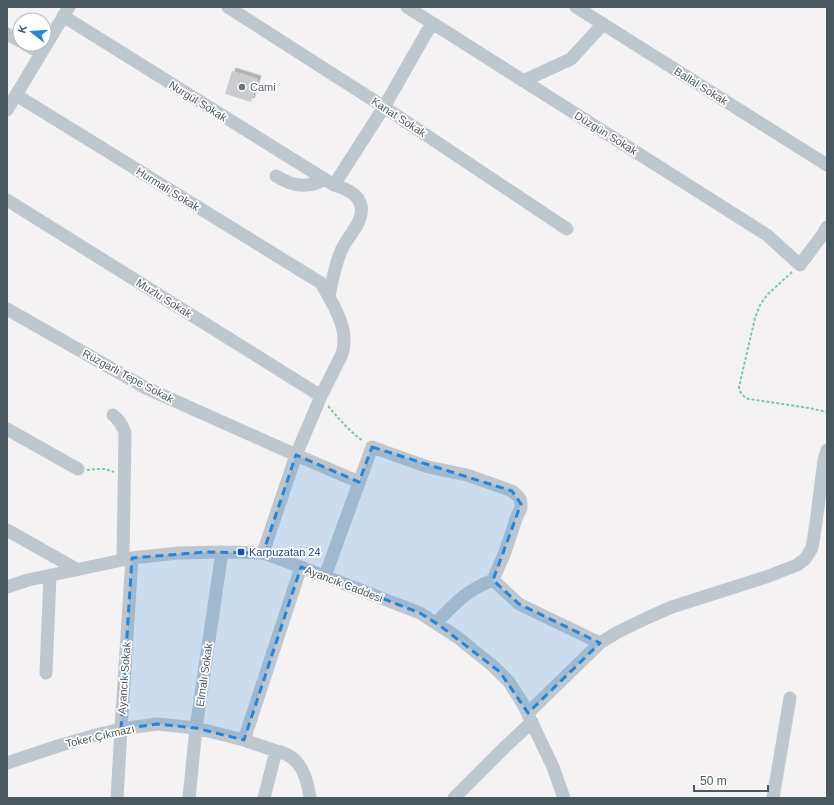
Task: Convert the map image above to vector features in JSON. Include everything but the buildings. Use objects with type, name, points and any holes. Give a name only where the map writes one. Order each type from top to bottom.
[{"type":"street","name":"Kanat Sokak","points":[[228,7],[384,107],[567,229]]},
{"type":"street","name":"Düzgün Sokak","points":[[407,7],[767,235],[800,265]]},
{"type":"street","name":"Ballal Sokak","points":[[576,7],[827,165]]},
{"type":"street","points":[[7,110],[66,12]]},
{"type":"street","name":"Nurgül Sokak","points":[[66,12],[330,182],[349,190],[358,197],[361,204],[360,218],[340,251],[329,296]]},
{"type":"street","points":[[276,176],[290,183],[304,185],[330,182],[384,107],[432,23]]},
{"type":"street","points":[[523,81],[571,59],[603,24]]},
{"type":"street","name":"Hurmalı Sokak","points":[[16,95],[321,283],[329,296]]},
{"type":"street","name":"Muzlu Sokak","points":[[7,200],[321,396]]},
{"type":"street","points":[[800,265],[823,234],[827,226]]},
{"type":"street","points":[[262,553],[296,455],[321,396],[342,354],[345,343],[344,331],[329,296]]},
{"type":"street","name":"Rüzgarlı Tepe Sokak","points":[[7,310],[146,388],[359,482]]},
{"type":"street","name":"Ayancık Sokak","points":[[113,415],[122,425],[125,433],[124,477],[127,559],[118,798]]},
{"type":"street","points":[[7,428],[78,469]]},
{"type":"street","points":[[325,576],[372,447],[428,467],[467,476],[512,491],[518,496],[521,508],[493,580],[482,584],[456,602],[436,623]]},
{"type":"street","points":[[454,798],[489,763],[600,643],[634,624],[661,612],[696,599],[766,577],[797,565],[806,559],[812,548],[824,460],[827,450]]},
{"type":"street","points":[[7,530],[76,569]]},
{"type":"street","name":"Elmalı Sokak","points":[[189,798],[196,728],[222,552]]},
{"type":"street","name":"Ayancık Caddesi","points":[[7,587],[28,580],[76,569],[127,559],[178,553],[262,553],[325,576],[420,613],[472,648],[500,672],[517,692],[553,767],[564,798]]},
{"type":"street","points":[[244,740],[301,567]]},
{"type":"street","points":[[46,673],[50,575]]},
{"type":"street","points":[[493,580],[519,604],[600,643]]},
{"type":"street","points":[[773,798],[790,698]]},
{"type":"street","name":"Toker Çıkmazı","points":[[7,763],[58,746],[120,730],[157,724],[196,728],[244,740],[294,758],[306,780],[310,798]]},
{"type":"street","points":[[264,798],[276,751]]},
{"type":"path","points":[[800,265],[767,295],[760,305],[755,318],[739,387],[742,394],[749,399],[827,412]]},
{"type":"path","points":[[321,396],[345,426],[372,447]]},
{"type":"path","points":[[78,469],[105,469],[124,477]]},
{"type":"highlighted area","points":[[372,447],[512,491],[521,504],[493,580],[519,604],[600,643],[528,713],[500,672],[439,625],[420,613],[301,567],[244,740],[196,728],[157,724],[121,729],[132,558],[206,552],[263,553],[296,455],[359,482]]},
{"type":"place","name":"Cami","points":[[242,87]]},
{"type":"place","name":"Karpuzatan 24","points":[[241,552]]}]
